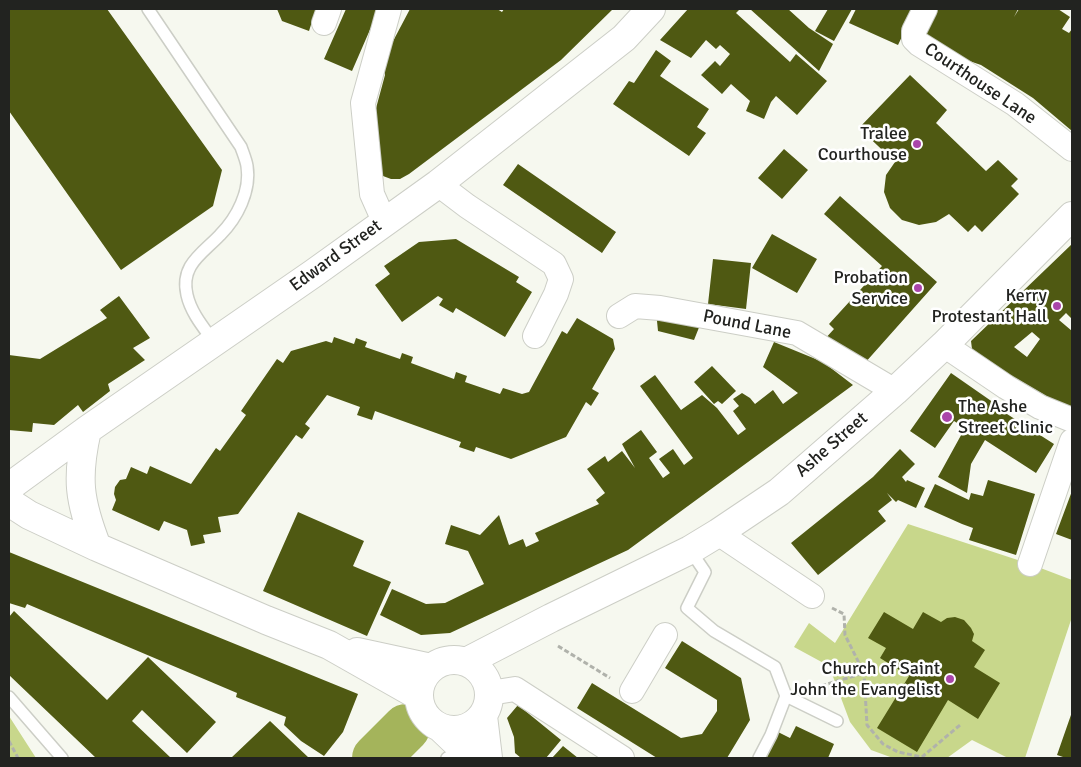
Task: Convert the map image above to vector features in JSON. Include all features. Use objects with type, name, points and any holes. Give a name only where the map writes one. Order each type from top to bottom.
[{"type":"main road","name":"Edward Street","points":[[9,487],[87,430],[314,273],[438,184],[624,38],[651,9]]},
{"type":"main road","name":"Ashe Street","points":[[466,662],[690,550],[779,492],[895,391],[1072,216]]},
{"type":"main road","points":[[87,430],[81,457],[80,490],[85,516],[97,547]]},
{"type":"main road","points":[[9,502],[29,515],[97,547],[249,613],[329,645],[419,696]]},
{"type":"main road","name":"Ashe Street","points":[[487,696],[544,624]]},
{"type":"main road","points":[[329,645],[431,668]]},
{"type":"main road","points":[[454,660],[466,662],[477,668],[487,696],[467,756],[442,729],[431,722],[421,708],[419,696],[423,678],[431,668],[441,662],[454,660]]},
{"type":"main road","points":[[442,729],[459,730],[470,727],[487,696]]},
{"type":"street","points":[[384,221],[372,194],[363,103],[389,9]]},
{"type":"street","name":"Courthouse Lane","points":[[924,9],[914,31],[914,38],[919,44],[1015,104],[1072,149]]},
{"type":"street","points":[[438,184],[467,206],[554,264],[561,279],[556,294],[535,336]]},
{"type":"street","name":"Pound Lane","points":[[619,316],[635,306],[660,308],[796,332],[895,391]]},
{"type":"street","points":[[944,344],[1006,387],[1040,407],[1072,420]]},
{"type":"street","points":[[1030,564],[1072,442]]},
{"type":"street","points":[[718,533],[812,596]]},
{"type":"street","points":[[632,691],[665,635]]},
{"type":"street","points":[[487,696],[515,689],[622,758]]},
{"type":"lane","points":[[148,9],[241,148],[247,166],[246,191],[236,214],[221,235],[195,258],[186,276],[187,296],[194,314],[214,342]]},
{"type":"lane","points":[[690,550],[705,572],[687,608],[714,631],[775,667],[786,696],[771,735],[759,758]]},
{"type":"lane","points":[[786,696],[837,721]]},
{"type":"lane","points":[[9,697],[62,758]]},
{"type":"path","points":[[812,596],[844,614],[844,635],[864,673],[867,725],[882,744],[898,752],[922,757],[960,725]]},
{"type":"path","points":[[544,624],[565,651],[632,691]]},
{"type":"path","points":[[786,696],[864,673]]},
{"type":"path","points":[[9,741],[18,758]]},
{"type":"green space","points":[[908,524],[1030,564],[1072,580],[1072,617],[1025,758],[1008,758],[972,740],[947,758],[893,758],[871,750],[850,722],[829,666],[794,647],[809,623],[835,643]]},
{"type":"green space","points":[[9,716],[36,758],[9,758]]},
{"type":"building","points":[[9,9],[107,9],[222,170],[213,206],[121,270],[9,111]]},
{"type":"building","points":[[277,9],[316,9],[309,31],[282,21]]},
{"type":"building","points":[[346,9],[379,9],[352,71],[324,59]]},
{"type":"building","points":[[410,9],[497,9],[502,12],[504,9],[613,9],[561,60],[409,174],[400,179],[391,179],[383,176],[375,169],[375,112],[385,75],[382,62]]},
{"type":"building","points":[[688,9],[740,9],[736,13],[790,62],[796,54],[827,81],[797,115],[776,96],[771,102],[764,119],[746,111],[750,101],[731,84],[722,94],[701,75],[715,61],[720,66],[730,54],[720,45],[716,49],[706,40],[691,58],[660,40]]},
{"type":"building","points":[[750,9],[788,9],[809,28],[833,44],[819,71]]},
{"type":"building","points":[[828,9],[852,9],[834,41],[815,31]]},
{"type":"building","points":[[856,9],[915,9],[898,45],[849,23]]},
{"type":"building","points":[[931,9],[1018,9],[1014,17],[1019,9],[1058,9],[1070,17],[1062,29],[1069,33],[1072,29],[1072,131],[1033,98],[981,65],[943,52],[917,38]]},
{"type":"building","points":[[656,50],[671,61],[660,76],[709,109],[697,127],[706,133],[689,156],[613,104],[629,81],[634,83]]},
{"type":"building","name":"Tralee Courthouse","points":[[910,75],[947,110],[936,123],[986,171],[998,160],[1018,179],[1011,186],[1019,194],[982,232],[975,225],[968,232],[949,214],[936,222],[919,225],[902,220],[890,208],[884,192],[886,175],[895,162],[859,128]]},
{"type":"building","points":[[784,149],[808,170],[782,199],[758,178]]},
{"type":"building","points":[[518,164],[616,232],[602,253],[503,185]]},
{"type":"building","points":[[840,196],[937,282],[864,364],[823,341],[834,329],[829,324],[882,266],[824,214]]},
{"type":"building","points":[[772,234],[817,259],[797,293],[752,268]]},
{"type":"building","points":[[456,239],[519,277],[516,282],[532,292],[505,337],[456,308],[453,313],[439,305],[443,299],[438,296],[402,322],[375,285],[390,274],[384,266],[419,242]]},
{"type":"building","points":[[1072,244],[1072,319],[1066,313],[1059,320],[1072,331],[1072,408],[1065,407],[993,365],[972,349],[971,341]],"holes":[[[1032,332],[1040,339],[1027,357],[1014,347]]]},
{"type":"building","points":[[713,259],[751,263],[746,309],[708,304]]},
{"type":"building","points":[[119,296],[150,338],[133,348],[145,360],[108,384],[110,391],[83,412],[78,405],[54,425],[33,423],[32,432],[9,430],[9,355],[40,359],[107,318],[100,310]]},
{"type":"building","points":[[658,316],[700,325],[694,340],[658,331]]},
{"type":"building","points":[[577,318],[613,339],[615,349],[592,389],[599,393],[591,406],[586,402],[566,437],[511,459],[476,447],[474,452],[459,447],[461,442],[375,411],[372,420],[357,415],[360,407],[327,395],[305,424],[310,428],[302,439],[296,435],[238,514],[218,517],[221,532],[203,535],[205,543],[191,546],[187,530],[164,521],[159,531],[112,510],[116,500],[114,494],[115,487],[120,480],[126,479],[131,467],[147,474],[150,466],[191,484],[216,448],[220,451],[246,415],[241,411],[277,359],[283,363],[291,351],[326,341],[332,343],[334,337],[354,344],[356,338],[367,342],[365,347],[400,359],[402,353],[413,357],[411,363],[454,379],[456,372],[467,376],[465,382],[500,394],[503,388],[522,394],[529,392],[562,331],[567,334]]},
{"type":"building","points":[[774,342],[823,362],[853,385],[628,550],[450,633],[421,635],[380,615],[392,589],[426,604],[445,603],[484,584],[468,551],[445,544],[451,525],[480,535],[499,515],[509,545],[523,539],[526,547],[539,541],[535,533],[599,504],[596,500],[605,493],[587,469],[605,456],[608,462],[622,451],[635,468],[622,444],[641,430],[657,452],[649,458],[663,478],[670,473],[659,459],[673,449],[684,465],[693,458],[640,386],[655,375],[681,410],[702,395],[717,408],[738,435],[746,429],[733,411],[739,406],[733,399],[742,393],[755,404],[773,390],[783,404],[798,393],[763,367]]},
{"type":"building","points":[[712,366],[736,391],[722,404],[718,401],[714,404],[694,382]]},
{"type":"building","points":[[951,373],[997,405],[996,407],[1054,444],[1036,473],[985,440],[971,464],[967,493],[938,477],[965,428],[954,421],[935,448],[910,431]]},
{"type":"building","points":[[900,449],[915,464],[902,477],[906,482],[907,480],[925,488],[916,508],[898,500],[896,502],[887,493],[892,500],[878,511],[886,521],[818,575],[791,543],[873,477]]},
{"type":"building","points":[[988,480],[1035,494],[1016,555],[969,540],[973,528],[924,507],[935,484],[969,500],[971,493],[983,496]]},
{"type":"building","points":[[1072,491],[1072,540],[1056,534]]},
{"type":"building","points":[[298,512],[364,541],[353,566],[391,582],[367,636],[263,591]]},
{"type":"building","points":[[9,552],[358,694],[343,732],[324,756],[301,741],[284,725],[286,717],[236,697],[237,693],[27,604],[25,608],[9,603]]},
{"type":"building","points":[[14,611],[107,700],[148,657],[216,722],[187,753],[142,710],[132,721],[171,758],[96,758],[9,675],[9,617]]},
{"type":"building","name":"Church of Saint John the Evangelist","points":[[884,612],[913,629],[923,612],[941,622],[947,618],[955,617],[964,620],[974,634],[972,641],[985,650],[974,667],[1000,683],[978,719],[948,700],[917,752],[877,728],[909,676],[880,658],[886,648],[868,638]]},
{"type":"building","points":[[682,641],[741,678],[750,720],[727,758],[657,758],[577,708],[592,683],[681,738],[702,734],[717,711],[717,700],[665,668]]},
{"type":"building","points":[[518,705],[561,740],[546,758],[521,758],[515,753],[514,737],[507,718]]},
{"type":"building","points":[[1072,712],[1072,758],[1066,758],[1057,755]]},
{"type":"building","points":[[270,721],[309,758],[231,758]]},
{"type":"building","points":[[796,726],[834,744],[828,758],[765,758],[778,732],[790,738]]},
{"type":"building","points":[[563,746],[578,758],[552,758]]},
{"type":"waterway","points":[[376,758],[406,728]]},
{"type":"place","name":"Tralee Courthouse","points":[[917,144]]},
{"type":"place","name":"Probation Service","points":[[918,288]]},
{"type":"place","name":"Kerry Protestant Hall","points":[[1057,306]]},
{"type":"place","name":"The Ashe Street Clinic","points":[[947,417]]},
{"type":"place","name":"Church of Saint John the Evangelist","points":[[950,679]]}]
